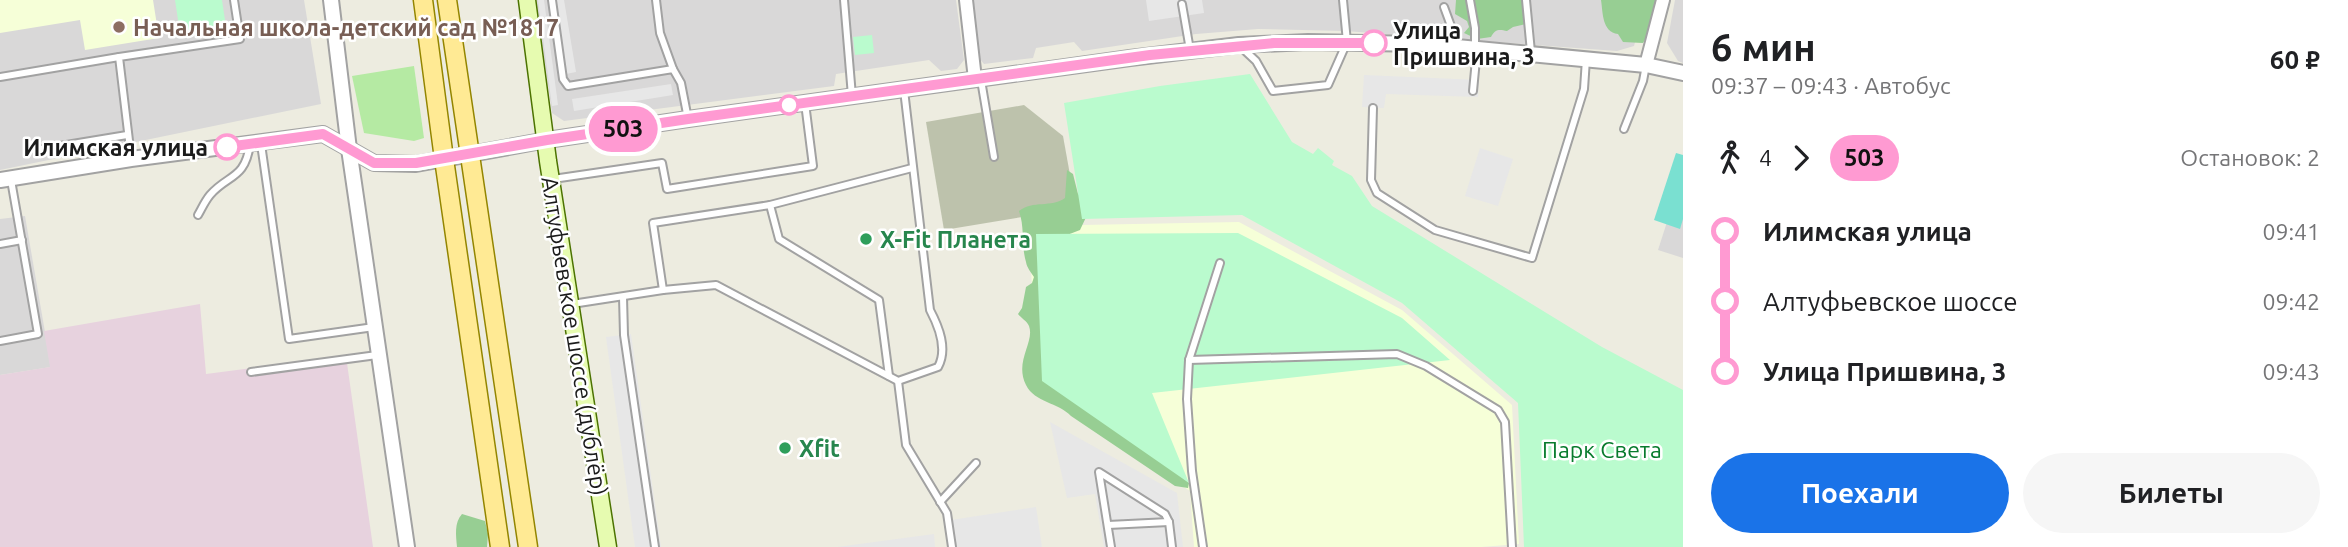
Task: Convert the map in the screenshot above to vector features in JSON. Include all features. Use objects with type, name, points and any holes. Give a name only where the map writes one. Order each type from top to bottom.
[{"type":"main road","points":[[423,0],[500,547]]},
{"type":"main road","points":[[447,0],[528,547]]},
{"type":"main road","name":"Алтуфьевское шоссе (дублёр)","points":[[527,0],[551,179],[608,547]]},
{"type":"street","points":[[331,0],[349,149],[407,547]]},
{"type":"street","points":[[966,0],[978,78]]},
{"type":"street","points":[[1646,65],[1663,0]]},
{"type":"street","points":[[323,134],[374,163],[416,163],[688,119],[1239,45],[1347,42],[1451,47],[1646,65],[1683,73]]},
{"type":"street","points":[[5,179],[131,159],[323,134],[337,128],[345,114]]},
{"type":"lane","points":[[0,76],[240,39],[234,0]]},
{"type":"lane","points":[[552,0],[563,79],[568,86],[673,69]]},
{"type":"lane","points":[[656,0],[660,33],[681,83],[688,119]]},
{"type":"lane","points":[[844,0],[852,96]]},
{"type":"lane","points":[[1239,45],[1256,61],[1273,91],[1328,85],[1347,42],[1343,0]]},
{"type":"lane","points":[[1470,0],[1476,49],[1473,91]]},
{"type":"lane","points":[[1525,0],[1531,54]]},
{"type":"lane","points":[[1182,4],[1190,50]]},
{"type":"lane","points":[[1444,7],[1451,26],[1451,47]]},
{"type":"lane","points":[[119,57],[131,159]]},
{"type":"lane","points":[[1373,108],[1371,180],[1377,193],[1435,230],[1532,258],[1584,89],[1586,59]]},
{"type":"lane","points":[[1624,129],[1643,81],[1646,65]]},
{"type":"lane","points":[[978,78],[994,157]]},
{"type":"lane","points":[[570,304],[716,285],[898,381],[938,367],[943,357],[938,325],[930,310],[904,89]]},
{"type":"lane","points":[[551,179],[662,163],[667,189],[813,166],[805,103]]},
{"type":"lane","points":[[42,149],[127,135]]},
{"type":"lane","points":[[198,215],[211,194],[237,175],[255,143]]},
{"type":"lane","points":[[255,143],[289,339],[376,327]]},
{"type":"lane","points":[[663,290],[653,223],[770,205],[912,168]]},
{"type":"lane","points":[[0,341],[38,334],[22,240],[5,179]]},
{"type":"lane","points":[[770,205],[779,239],[879,300],[889,376]]},
{"type":"lane","points":[[0,244],[22,240]]},
{"type":"lane","points":[[1203,547],[1191,459],[1187,399],[1189,360],[1220,263]]},
{"type":"lane","points":[[623,297],[624,335],[655,547]]},
{"type":"lane","points":[[1189,360],[1397,354],[1426,366],[1499,410],[1506,422],[1512,547]]},
{"type":"lane","points":[[251,372],[380,355]]},
{"type":"lane","points":[[898,381],[906,446],[947,513],[952,547]]},
{"type":"lane","points":[[940,502],[976,463]]},
{"type":"lane","points":[[1111,547],[1099,472],[1158,508],[1168,522],[1172,547]]},
{"type":"lane","points":[[1108,525],[1168,522]]},
{"type":"shaded area","points":[[0,0],[304,0],[321,104],[0,170]]},
{"type":"shaded area","name":"Начальная школа-детский сад №1817","points":[[0,0],[153,0],[159,38],[85,50],[80,20],[0,33]]},
{"type":"shaded area","points":[[536,0],[956,0],[964,60],[957,69],[941,71],[929,60],[836,74],[834,86],[564,121],[552,113]]},
{"type":"shaded area","points":[[538,0],[544,0],[558,105],[552,106]]},
{"type":"shaded area","points":[[554,0],[564,0],[576,72],[566,74]]},
{"type":"shaded area","points":[[972,0],[1646,0],[1634,46],[1617,51],[1345,31],[1258,29],[1196,34],[1082,51],[1074,42],[1036,48],[1033,58],[984,64],[979,58]]},
{"type":"shaded area","points":[[1146,0],[1202,0],[1204,13],[1149,21]]},
{"type":"shaded area","points":[[1675,0],[1683,0],[1683,63],[1678,61],[1667,43]]},
{"type":"shaded area","points":[[1364,75],[1479,80],[1478,97],[1386,94],[1384,108],[1362,107]]},
{"type":"shaded area","points":[[671,84],[673,95],[574,111],[572,99]]},
{"type":"shaded area","points":[[1024,105],[1063,136],[1076,208],[944,230],[926,122]]},
{"type":"shaded area","points":[[1480,148],[1513,159],[1498,206],[1465,196]]},
{"type":"shaded area","points":[[1676,153],[1683,155],[1683,219],[1680,229],[1654,220]]},
{"type":"shaded area","points":[[1683,172],[1683,258],[1658,250]]},
{"type":"shaded area","points":[[25,216],[51,367],[0,375],[0,219]]},
{"type":"shaded area","points":[[1239,222],[1402,310],[1512,405],[1519,544],[1481,547],[1194,547],[1190,491],[1037,391],[1029,226]]},
{"type":"shaded area","points":[[200,304],[206,374],[346,356],[373,547],[0,547],[0,375],[50,367],[44,331]]},
{"type":"shaded area","points":[[631,334],[661,547],[635,547],[606,337]]},
{"type":"shaded area","points":[[1050,422],[1177,493],[1183,547],[1104,547],[1095,494],[1067,498]]},
{"type":"shaded area","points":[[1036,507],[1042,547],[955,547],[951,520]]},
{"type":"shaded area","points":[[934,534],[935,547],[837,547]]},
{"type":"green space","points":[[175,0],[222,0],[226,27],[180,33]]},
{"type":"green space","points":[[1456,0],[1523,0],[1526,24],[1507,31],[1498,30],[1491,37],[1477,39],[1464,33],[1469,27],[1467,21],[1455,14]]},
{"type":"green space","points":[[1601,0],[1656,0],[1650,31],[1643,43],[1623,42],[1618,34],[1609,30],[1604,21]]},
{"type":"green space","points":[[872,35],[874,53],[855,55],[853,37]]},
{"type":"green space","points":[[414,66],[424,138],[414,141],[364,133],[352,76]]},
{"type":"green space","name":"Парк Света","points":[[1250,74],[1292,142],[1313,154],[1318,148],[1334,161],[1332,165],[1352,176],[1372,206],[1602,347],[1683,390],[1683,547],[1524,547],[1518,403],[1402,303],[1242,215],[1082,219],[1064,103]]},
{"type":"green space","points":[[1067,170],[1073,174],[1078,194],[1084,198],[1089,211],[1080,230],[1062,237],[1052,388],[1059,388],[1123,428],[1189,483],[1188,488],[1175,486],[1066,411],[1035,395],[1026,385],[1022,368],[1030,332],[1028,324],[1018,314],[1022,308],[1026,287],[1032,283],[1034,277],[1027,266],[1019,211],[1065,198]]},
{"type":"green space","points":[[1238,233],[1402,318],[1450,360],[1152,393],[1189,483],[1042,381],[1036,234]]},
{"type":"green space","points":[[462,514],[485,521],[487,547],[457,547],[457,525]]},
{"type":"bus line","name":"503","points":[[227,147],[323,134],[374,163],[416,163],[688,119],[1150,55],[1274,43],[1374,43]]},
{"type":"place","name":"Начальная школа-детский сад №1817","points":[[119,27]]},
{"type":"place","name":"Улица Пришвина, 3","points":[[1374,43]]},
{"type":"place","name":"Илимская улица","points":[[227,147]]},
{"type":"place","name":"X-Fit Планета","points":[[866,239]]},
{"type":"place","name":"Xfit","points":[[785,448]]}]
